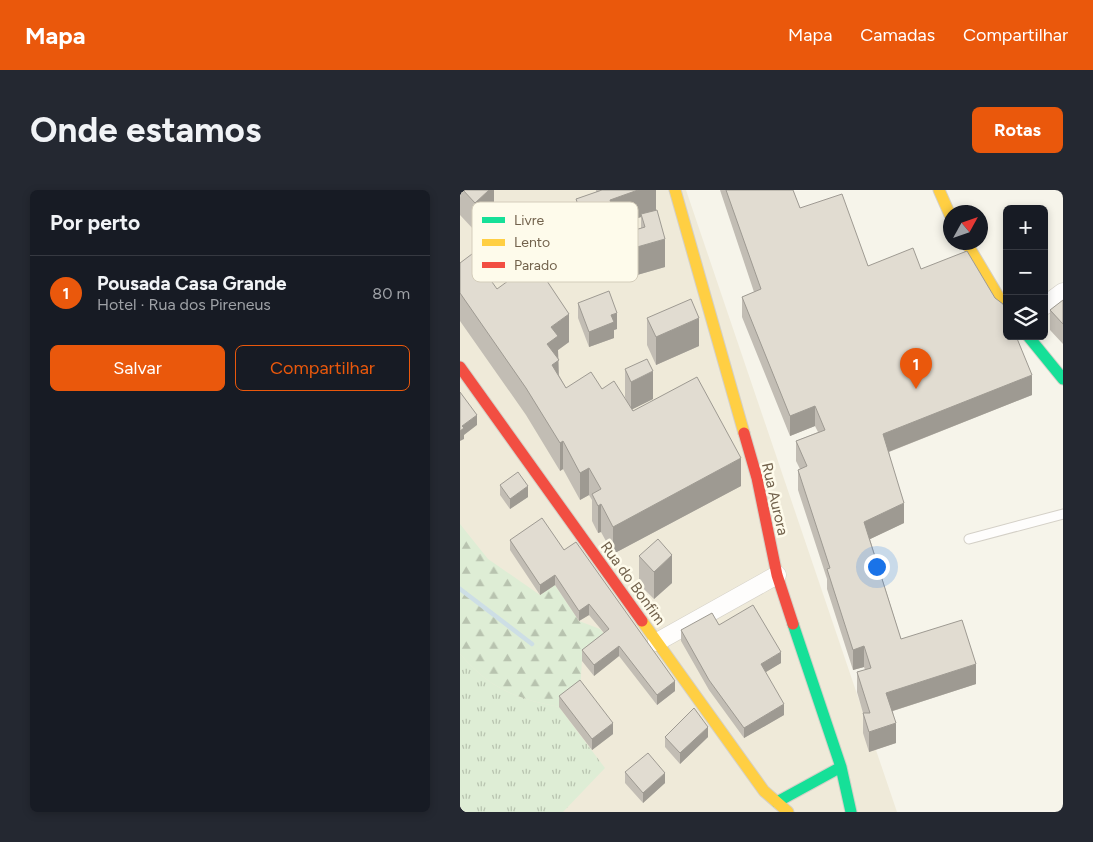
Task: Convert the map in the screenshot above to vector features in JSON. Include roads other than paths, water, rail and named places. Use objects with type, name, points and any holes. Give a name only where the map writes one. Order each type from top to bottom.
[{"type":"main road","name":"Rua Aurora","points":[[675,190],[757,478],[777,575],[841,767],[851,812]]},
{"type":"main road","points":[[939,190],[946,205]]},
{"type":"main road","points":[[971,250],[1003,304]]},
{"type":"main road","points":[[1031,340],[1063,379]]},
{"type":"main road","name":"Rua do Bonfim","points":[[460,368],[764,791],[782,809]]},
{"type":"main road","points":[[782,809],[841,767]]},
{"type":"street","points":[[1048,303],[1063,292]]},
{"type":"street","points":[[657,642],[777,575]]},
{"type":"lane","points":[[968,539],[1063,514]]},
{"type":"waterway","points":[[460,589],[532,644]]},
{"type":"place","name":"Pousada Casa Grande","points":[[916,389]]}]
